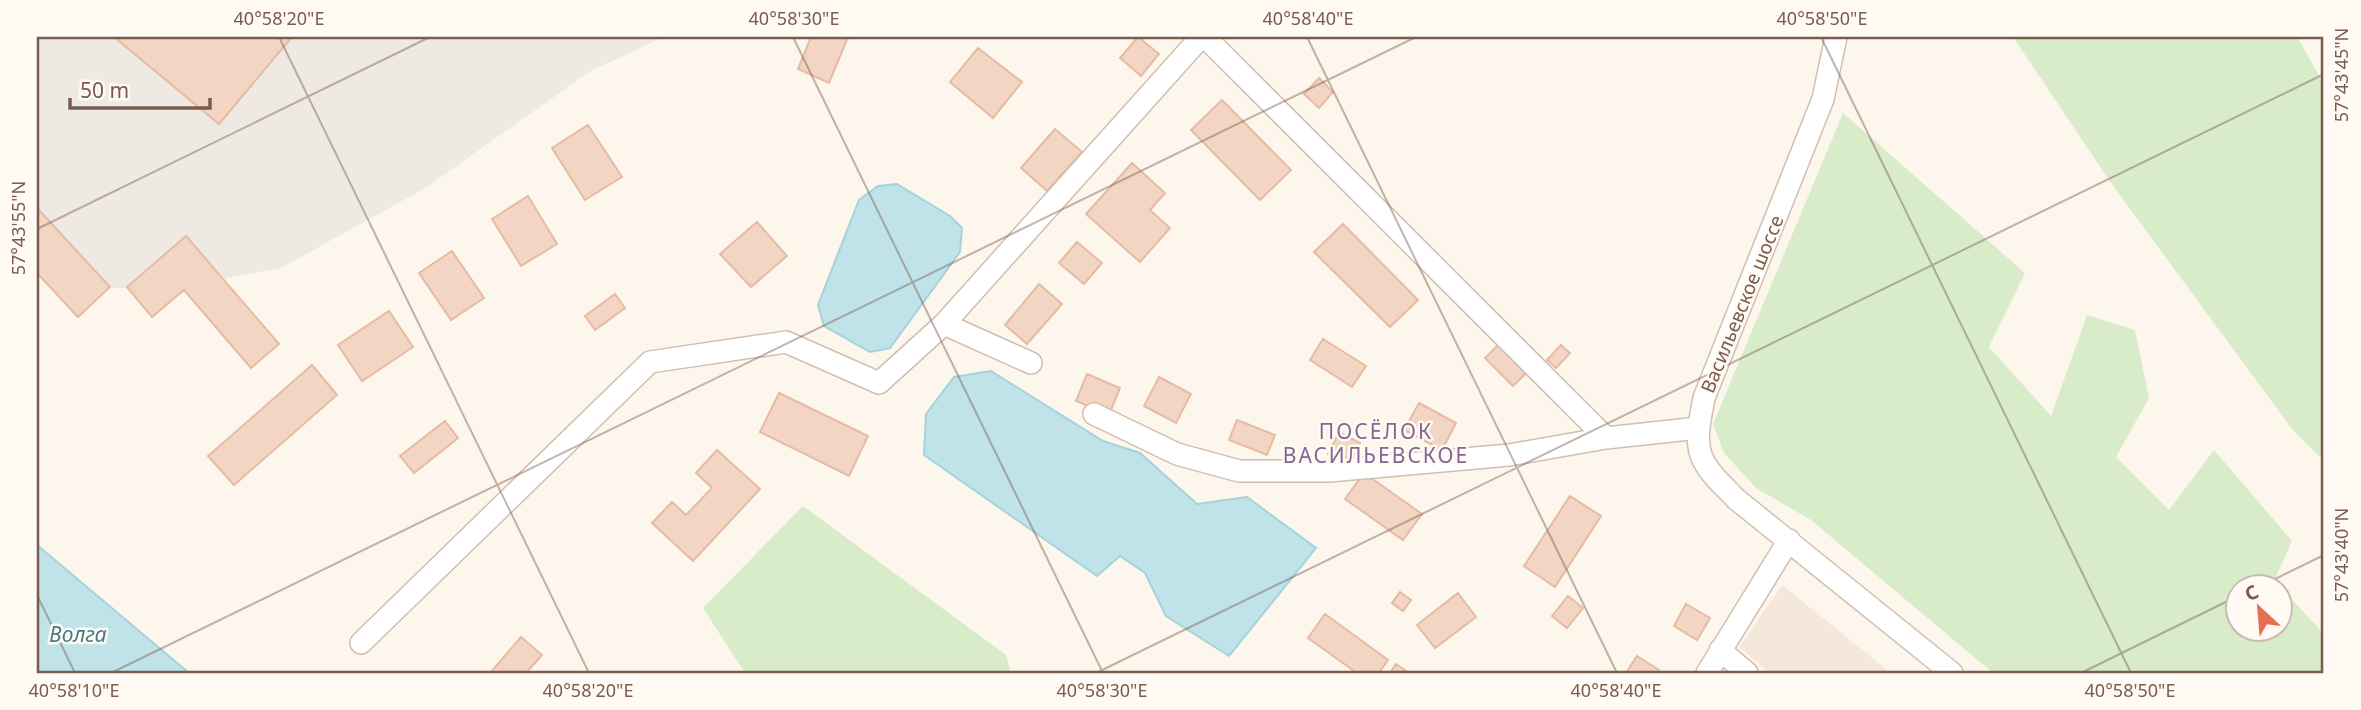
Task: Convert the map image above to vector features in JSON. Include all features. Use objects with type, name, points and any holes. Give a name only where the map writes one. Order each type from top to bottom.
[{"type":"street","points":[[361,643],[650,362],[786,342],[879,383],[944,324],[1203,37],[1606,438]]},
{"type":"street","name":"Васильевское шоссе","points":[[1836,37],[1823,99],[1704,398],[1699,428],[1700,454],[1716,478],[1736,499],[1952,673]]},
{"type":"street","points":[[944,324],[1031,363]]},
{"type":"street","points":[[1094,414],[1177,454],[1239,471],[1329,471],[1509,455],[1606,438],[1699,428]]},
{"type":"street","points":[[1707,673],[1789,540]]},
{"type":"street","points":[[1720,650],[1747,673]]},
{"type":"shaded area","points":[[37,37],[664,37],[589,72],[427,187],[281,268],[175,288],[81,288],[37,268]]},
{"type":"shaded area","points":[[1782,585],[1891,673],[1769,673],[1739,647]]},
{"type":"green space","points":[[2013,37],[2297,37],[2324,84],[2324,461],[2292,429],[2111,183]]},
{"type":"green space","points":[[1843,113],[2025,273],[1989,347],[2051,416],[2087,315],[2135,330],[2149,398],[2116,457],[2169,510],[2214,450],[2292,541],[2277,574],[2224,574],[2224,644],[2294,644],[2294,602],[2324,634],[2324,673],[1993,673],[1811,520],[1756,488],[1724,453],[1713,424]]},
{"type":"green space","points":[[803,506],[1006,655],[1011,673],[745,673],[703,608]]},
{"type":"water","points":[[897,184],[950,216],[962,228],[960,252],[890,348],[870,352],[824,326],[818,305],[859,200],[878,186]]},
{"type":"water","points":[[991,371],[1103,441],[1140,453],[1197,504],[1247,497],[1316,548],[1229,656],[1166,616],[1145,573],[1120,556],[1097,576],[924,455],[926,414],[954,377]]},
{"type":"water","name":"Волга","points":[[37,545],[189,673],[37,673]]},
{"type":"building","points":[[114,37],[292,37],[219,124]]},
{"type":"building","points":[[811,37],[848,37],[829,83],[798,69]]},
{"type":"building","points":[[1138,37],[1159,54],[1141,76],[1120,58]]},
{"type":"building","points":[[978,48],[1022,82],[993,118],[950,82]]},
{"type":"building","points":[[1319,78],[1333,92],[1319,108],[1304,94]]},
{"type":"building","points":[[1222,100],[1291,170],[1260,200],[1191,130]]},
{"type":"building","points":[[588,125],[622,177],[585,200],[552,148]]},
{"type":"building","points":[[1055,129],[1082,152],[1047,191],[1021,168]]},
{"type":"building","points":[[1132,163],[1165,193],[1150,210],[1170,228],[1140,262],[1086,214]]},
{"type":"building","points":[[528,196],[557,244],[521,266],[492,219]]},
{"type":"building","points":[[37,208],[110,287],[78,317],[37,273]]},
{"type":"building","points":[[757,222],[787,256],[751,287],[720,254]]},
{"type":"building","points":[[1343,224],[1418,300],[1390,327],[1314,252]]},
{"type":"building","points":[[186,236],[279,344],[251,368],[184,290],[152,317],[127,287]]},
{"type":"building","points":[[1077,242],[1102,263],[1084,284],[1059,263]]},
{"type":"building","points":[[452,251],[484,298],[451,320],[419,273]]},
{"type":"building","points":[[1039,284],[1062,304],[1027,344],[1005,325]]},
{"type":"building","points":[[615,294],[625,308],[595,330],[585,316]]},
{"type":"building","points":[[389,311],[413,347],[362,381],[338,345]]},
{"type":"building","points":[[1323,339],[1366,366],[1352,387],[1310,360]]},
{"type":"building","points":[[1499,344],[1527,372],[1513,386],[1485,358]]},
{"type":"building","points":[[1561,345],[1570,353],[1556,368],[1547,360]]},
{"type":"building","points":[[312,365],[337,395],[234,485],[208,456]]},
{"type":"building","points":[[1087,374],[1120,388],[1109,415],[1076,401]]},
{"type":"building","points":[[1159,377],[1191,394],[1176,423],[1144,406]]},
{"type":"building","points":[[779,393],[868,436],[849,476],[760,432]]},
{"type":"building","points":[[1419,403],[1456,423],[1442,450],[1404,430]]},
{"type":"building","points":[[1237,420],[1275,435],[1267,455],[1229,440]]},
{"type":"building","points":[[445,421],[458,438],[414,473],[400,456]]},
{"type":"building","points":[[1339,432],[1360,443],[1349,464],[1328,454]]},
{"type":"building","points":[[717,450],[760,489],[693,561],[652,523],[672,502],[686,515],[712,488],[696,473]]},
{"type":"building","points":[[1364,473],[1422,514],[1403,540],[1345,499]]},
{"type":"building","points":[[1570,496],[1601,516],[1555,587],[1524,566]]},
{"type":"building","points":[[1400,592],[1411,600],[1403,611],[1392,603]]},
{"type":"building","points":[[1458,593],[1476,617],[1435,648],[1417,625]]},
{"type":"building","points":[[1568,596],[1583,608],[1567,628],[1552,616]]},
{"type":"building","points":[[1686,604],[1710,618],[1697,640],[1674,626]]},
{"type":"building","points":[[1325,614],[1388,660],[1379,673],[1357,673],[1308,638]]},
{"type":"building","points":[[521,637],[542,655],[526,673],[491,672]]},
{"type":"building","points":[[1637,656],[1659,670],[1657,673],[1626,673]]},
{"type":"building","points":[[1396,664],[1409,673],[1390,673]]},
{"type":"district","name":"ПОСЁЛОК ВАСИЛЬЕВСКОЕ","points":[[1376,443]]}]
